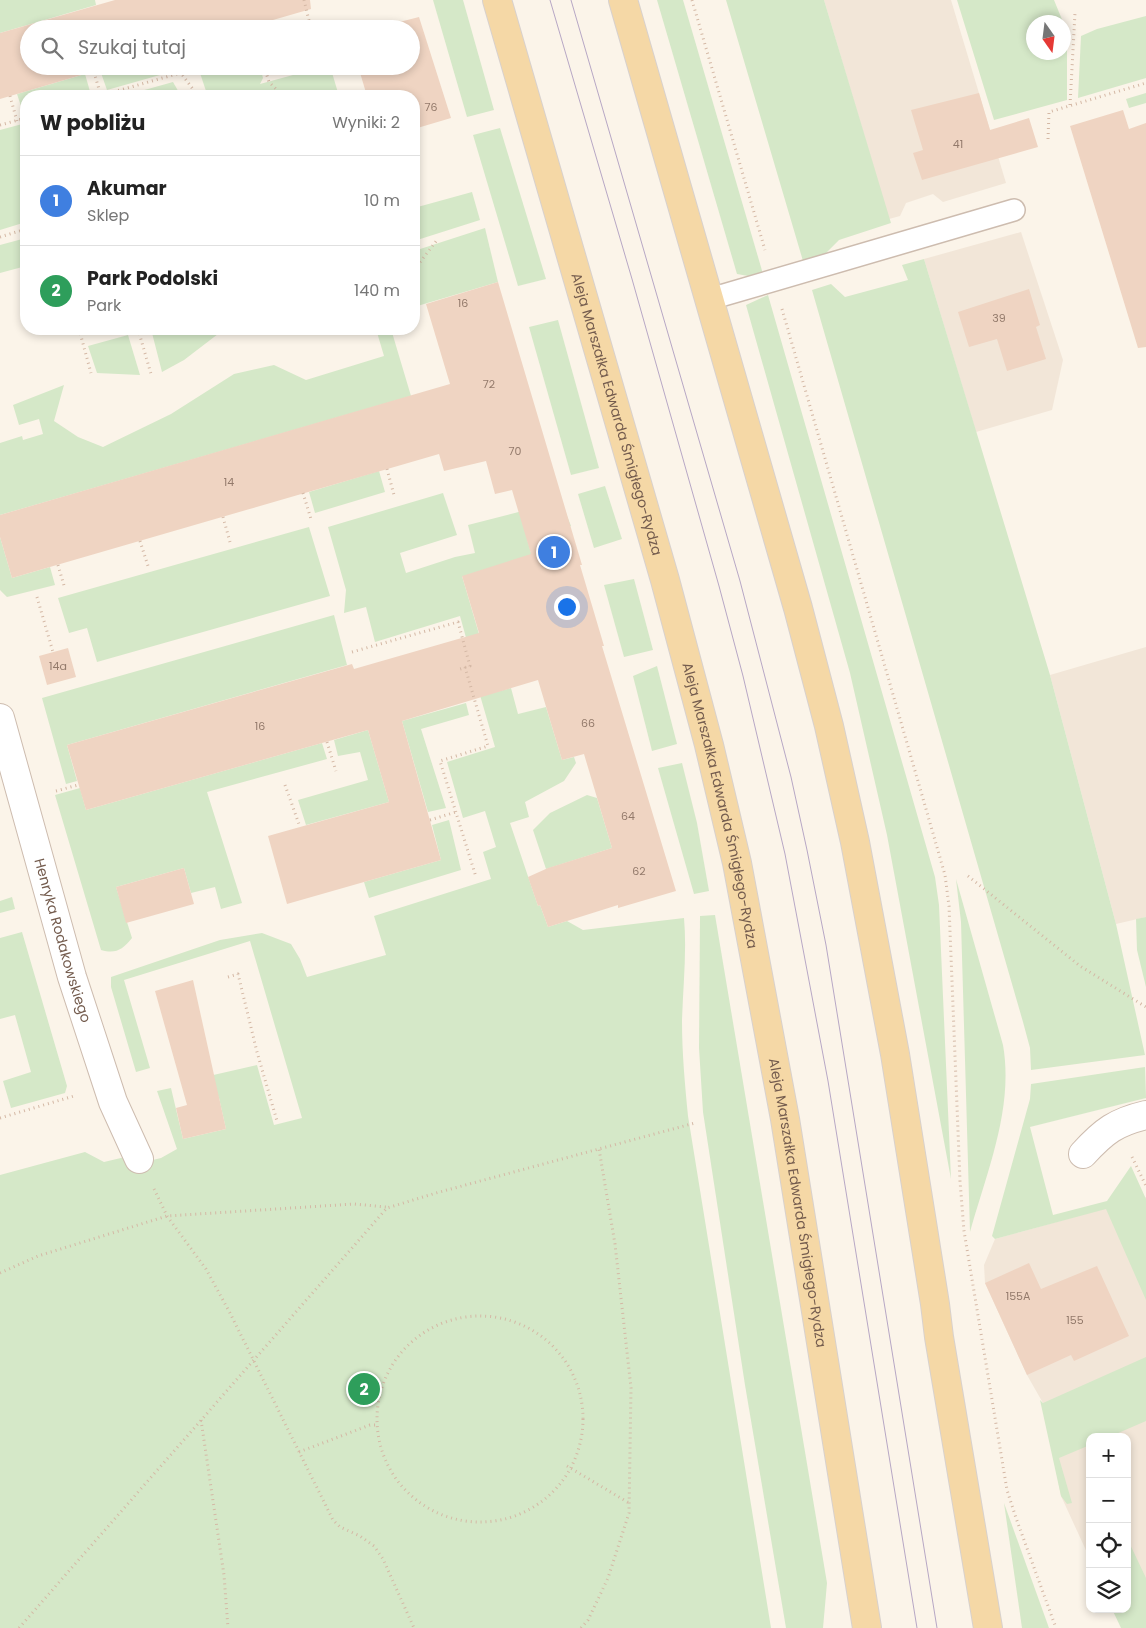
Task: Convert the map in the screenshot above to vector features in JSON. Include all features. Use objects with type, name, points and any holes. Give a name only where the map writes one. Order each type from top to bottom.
[{"type":"main road","name":"Aleja Marszałka Edwarda Śmigłego-Rydza","points":[[497,0],[663,572],[709,745],[737,863],[786,1119],[866,1628]]},
{"type":"main road","points":[[623,0],[798,608],[829,726],[854,842],[895,1054],[939,1337],[988,1628]]},
{"type":"street","name":"Henryka Rodakowskiego","points":[[0,718],[72,977],[113,1102],[139,1159]]},
{"type":"street","points":[[1083,1154],[1096,1140],[1113,1127],[1126,1120],[1146,1115]]},
{"type":"lane","points":[[710,299],[1014,210]]},
{"type":"path","points":[[304,0],[309,20]]},
{"type":"path","points":[[692,0],[945,875],[949,906],[964,1231],[1007,1490],[1056,1628]]},
{"type":"path","points":[[1070,105],[1075,12]]},
{"type":"path","points":[[95,75],[98,90]]},
{"type":"path","points":[[121,90],[174,75]]},
{"type":"path","points":[[182,75],[194,90]]},
{"type":"path","points":[[266,75],[268,82],[277,90]]},
{"type":"path","points":[[1048,139],[1049,112],[1146,83]]},
{"type":"path","points":[[10,96],[17,121]]},
{"type":"path","points":[[0,125],[20,120]]},
{"type":"path","points":[[0,237],[20,231]]},
{"type":"path","points":[[420,262],[437,240]]},
{"type":"path","points":[[80,335],[90,373]]},
{"type":"path","points":[[140,335],[151,374]]},
{"type":"path","points":[[387,469],[394,495]]},
{"type":"path","points":[[303,494],[311,519]]},
{"type":"path","points":[[223,517],[230,542]]},
{"type":"path","points":[[140,541],[148,566]]},
{"type":"path","points":[[58,565],[65,589]]},
{"type":"path","points":[[37,597],[53,652]]},
{"type":"path","points":[[352,652],[458,622],[470,666],[457,670]]},
{"type":"path","points":[[465,667],[488,746],[440,761],[476,877]]},
{"type":"path","points":[[327,742],[336,771]]},
{"type":"path","points":[[285,784],[300,827]]},
{"type":"path","points":[[48,793],[78,785]]},
{"type":"path","points":[[430,820],[456,812]]},
{"type":"path","points":[[968,876],[1080,966],[1146,1007]]},
{"type":"path","points":[[228,977],[238,974],[257,1052],[277,1121]]},
{"type":"path","points":[[0,1116],[74,1096],[72,1087]]},
{"type":"path","points":[[0,1274],[38,1256],[167,1216],[354,1204],[387,1208],[695,1123]]},
{"type":"path","points":[[581,1628],[588,1620],[608,1578],[629,1513],[631,1388],[615,1244],[599,1148]]},
{"type":"path","points":[[19,1628],[387,1208]]},
{"type":"path","points":[[167,1216],[206,1269],[230,1313],[333,1520],[340,1527],[360,1536],[374,1546],[383,1559],[414,1628]]},
{"type":"path","points":[[486,1315],[520,1323],[550,1341],[572,1369],[583,1401],[583,1436],[569,1468],[551,1495],[523,1514],[490,1522],[457,1520],[426,1508],[401,1486],[384,1458],[377,1425],[380,1390],[395,1359],[420,1334],[451,1319],[486,1315]]},
{"type":"path","points":[[201,1420],[224,1576],[228,1628]]},
{"type":"path","points":[[299,1452],[377,1425]]},
{"type":"path","points":[[569,1468],[629,1503]]},
{"type":"shaded area","points":[[824,0],[951,0],[1006,183],[943,202],[933,194],[906,203],[900,216],[889,219]]},
{"type":"shaded area","points":[[1021,232],[1063,360],[1052,410],[976,432],[924,259]]},
{"type":"shaded area","points":[[1146,647],[1146,917],[1116,924],[1050,675]]},
{"type":"shaded area","points":[[1146,1197],[1146,1628],[1131,1613],[1131,1433],[1086,1433],[1086,1550],[1061,1496],[1043,1403],[1027,1375],[985,1283],[984,1265],[995,1239]]},
{"type":"green space","points":[[0,0],[95,0],[96,5],[45,20],[20,20],[20,27],[0,33]]},
{"type":"green space","points":[[433,0],[463,0],[494,110],[467,117]]},
{"type":"green space","points":[[657,0],[683,0],[763,274],[754,277],[737,274]]},
{"type":"green space","points":[[726,0],[824,0],[891,223],[839,240],[824,255],[803,261]]},
{"type":"green space","points":[[957,0],[1054,0],[1060,15],[1026,15],[1026,60],[1067,60],[1067,100],[994,120]]},
{"type":"green space","points":[[1146,16],[1146,78],[1078,98],[1081,36],[1097,29]]},
{"type":"green space","points":[[85,75],[90,90],[31,90]]},
{"type":"green space","points":[[102,75],[160,75],[107,90]]},
{"type":"green space","points":[[201,75],[262,75],[260,84],[293,75],[333,75],[337,90],[206,90]]},
{"type":"green space","points":[[173,82],[178,90],[144,90]]},
{"type":"green space","points":[[1146,93],[1146,103],[1129,108],[1126,99]]},
{"type":"green space","points":[[20,125],[20,224],[0,230],[0,130]]},
{"type":"green space","points":[[500,128],[546,279],[518,286],[473,135]]},
{"type":"green space","points":[[472,192],[480,220],[420,239],[420,206]]},
{"type":"green space","points":[[485,228],[498,282],[420,305],[420,249]]},
{"type":"green space","points":[[20,240],[20,268],[0,273],[0,245]]},
{"type":"green space","points":[[924,259],[1050,675],[1116,924],[1145,1055],[1031,1070],[1030,1048],[1023,1022],[812,290],[831,284],[845,297],[908,280],[902,265]]},
{"type":"green space","points":[[768,295],[935,877],[939,905],[951,1179],[887,835],[850,673],[746,305]]},
{"type":"green space","points":[[558,320],[599,468],[571,475],[529,327]]},
{"type":"green space","points":[[128,335],[140,375],[97,373],[88,346]]},
{"type":"green space","points":[[153,335],[217,335],[184,360],[162,372]]},
{"type":"green space","points":[[378,335],[393,335],[411,396],[0,515],[0,443],[22,436],[23,440],[43,434],[39,419],[19,425],[13,405],[64,385],[54,421],[78,437],[103,447],[171,414],[234,374],[274,365],[306,380],[384,356]]},
{"type":"green space","points":[[379,471],[385,492],[315,513],[309,492]]},
{"type":"green space","points":[[605,486],[622,539],[594,548],[578,494]]},
{"type":"green space","points":[[443,493],[457,535],[400,553],[406,573],[455,557],[475,553],[468,525],[561,501],[571,526],[527,539],[538,577],[462,576],[496,692],[511,688],[518,714],[546,707],[562,760],[574,757],[576,763],[564,781],[525,802],[529,817],[510,823],[538,906],[540,905],[548,927],[567,921],[583,930],[684,918],[685,956],[682,1033],[688,1116],[771,1628],[0,1628],[0,1175],[85,1152],[104,1162],[125,1157],[128,1166],[161,1158],[177,1149],[157,1091],[171,1088],[183,1139],[226,1129],[219,1098],[209,1076],[257,1065],[274,1125],[302,1118],[250,941],[124,980],[150,1068],[136,1072],[111,987],[111,977],[220,940],[262,933],[291,944],[300,959],[307,977],[386,955],[374,916],[491,879],[483,852],[496,847],[485,811],[463,818],[447,762],[495,747],[473,671],[475,670],[460,616],[375,642],[366,607],[344,613],[346,590],[328,527]]},
{"type":"green space","points":[[309,527],[330,596],[97,662],[87,628],[69,633],[58,598]]},
{"type":"green space","points":[[0,537],[12,578],[50,567],[55,585],[7,597],[0,590]]},
{"type":"green space","points":[[634,579],[653,650],[624,657],[604,585]]},
{"type":"green space","points":[[334,615],[347,665],[67,745],[77,781],[66,784],[42,698]]},
{"type":"green space","points":[[657,666],[677,744],[652,751],[633,676]]},
{"type":"green space","points":[[466,703],[469,715],[421,729],[446,808],[428,812],[402,721]]},
{"type":"green space","points":[[368,730],[389,802],[306,825],[298,800],[368,780],[360,752],[338,756],[334,740]]},
{"type":"green space","points":[[322,743],[327,759],[207,792],[242,903],[221,909],[215,887],[191,893],[184,868],[116,887],[132,938],[125,946],[118,950],[111,952],[101,950],[55,795],[80,788],[86,810]]},
{"type":"green space","points":[[682,763],[697,823],[709,891],[694,894],[658,768]]},
{"type":"green space","points":[[587,795],[597,798],[612,848],[546,869],[533,830],[550,813]]},
{"type":"green space","points":[[449,820],[461,870],[369,898],[364,882],[441,860],[432,825]]},
{"type":"green space","points":[[956,879],[1003,1045],[1005,1069],[1002,1116],[991,1163],[970,1232],[961,922]]},
{"type":"green space","points":[[12,897],[15,909],[0,913],[0,901]]},
{"type":"green space","points":[[715,915],[827,1583],[823,1628],[786,1628],[745,1385],[703,1112],[699,1048],[700,916]]},
{"type":"green space","points":[[1146,917],[1146,987],[1137,950],[1136,919]]},
{"type":"green space","points":[[22,932],[67,1086],[65,1093],[11,1108],[3,1081],[31,1072],[15,1015],[0,1019],[0,938]]},
{"type":"green space","points":[[1145,1067],[1146,1098],[1030,1127],[1053,1215],[1107,1201],[1131,1166],[1146,1199],[1146,1300],[1106,1209],[995,1239],[992,1236],[1030,1099],[1031,1084]]},
{"type":"green space","points":[[1146,1357],[1146,1421],[1118,1433],[1086,1433],[1086,1447],[1059,1458],[1072,1503],[1067,1504],[1061,1496],[1040,1400],[1043,1403]]},
{"type":"green space","points":[[1004,1503],[1049,1628],[1022,1628]]},
{"type":"green space","points":[[1131,1546],[1146,1578],[1146,1628],[1121,1628],[1114,1613],[1131,1613]]},
{"type":"building","points":[[115,0],[310,0],[311,9],[273,20],[45,20]]},
{"type":"building","points":[[419,17],[420,20],[407,20]]},
{"type":"building","points":[[420,20],[451,118],[420,127],[420,90],[365,90],[361,75],[420,75]]},
{"type":"building","points":[[20,27],[20,75],[81,75],[31,90],[20,90],[20,93],[0,99],[0,33]]},
{"type":"building","points":[[979,93],[990,130],[1029,118],[1038,147],[922,180],[913,153],[923,150],[911,110]]},
{"type":"building","points":[[1123,110],[1129,129],[1146,123],[1146,347],[1138,348],[1070,126]]},
{"type":"building","points":[[498,282],[582,565],[580,565],[604,646],[602,646],[676,891],[618,908],[618,905],[548,927],[528,877],[548,868],[612,848],[584,754],[562,760],[538,680],[402,721],[441,860],[287,904],[268,836],[389,802],[368,730],[86,810],[67,745],[352,664],[354,669],[479,633],[462,576],[531,554],[512,490],[495,494],[486,461],[444,471],[439,454],[12,578],[0,537],[0,515],[450,384],[426,304]]},
{"type":"building","points":[[1029,289],[1040,325],[1036,327],[1046,359],[1007,371],[997,339],[969,347],[958,312]]},
{"type":"building","points":[[68,648],[76,677],[47,685],[39,656]]},
{"type":"building","points":[[184,868],[194,904],[126,923],[116,887]]},
{"type":"building","points":[[193,980],[226,1129],[183,1139],[176,1108],[187,1105],[155,991]]},
{"type":"building","points":[[1029,1263],[1041,1289],[1097,1266],[1129,1336],[1074,1361],[1071,1355],[1027,1375],[985,1283]]},
{"type":"tram line","points":[[550,0],[719,586],[743,676],[785,854],[828,1081],[917,1628]]},
{"type":"tram line","points":[[571,0],[740,581],[791,777],[826,945],[937,1628]]},
{"type":"place","name":"Akumar","points":[[554,552]]},
{"type":"place","name":"Park Podolski","points":[[364,1389]]}]
